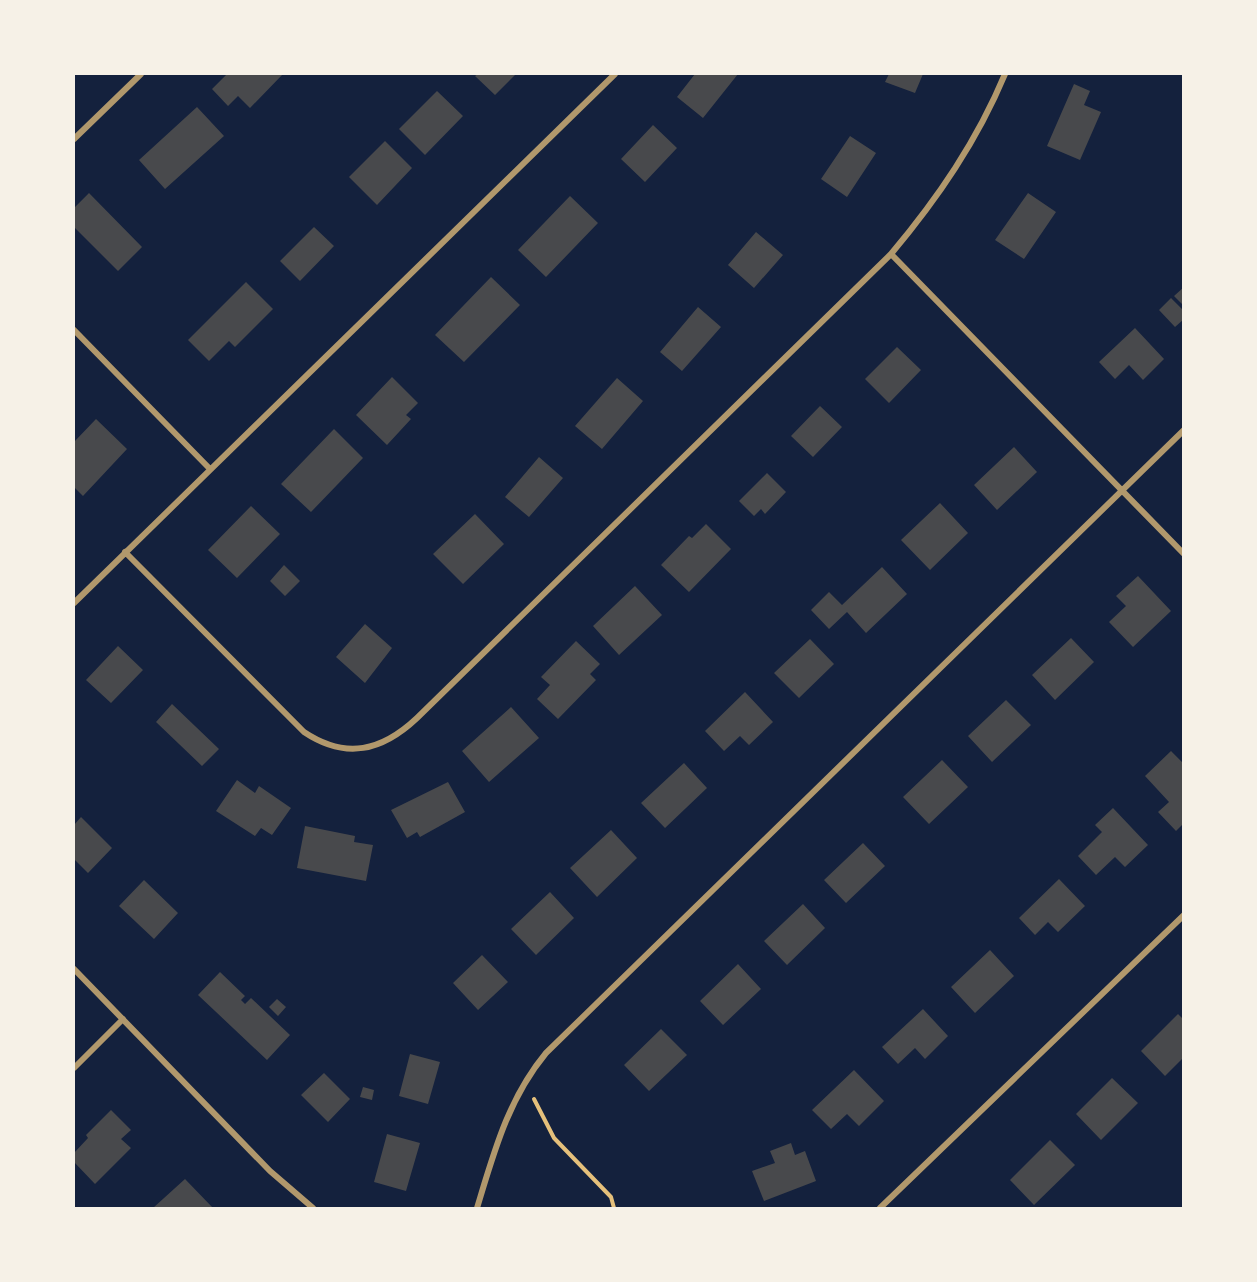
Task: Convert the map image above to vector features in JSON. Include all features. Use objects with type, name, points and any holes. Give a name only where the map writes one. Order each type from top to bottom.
[{"type":"street","points":[[74,139],[141,74]]},
{"type":"street","points":[[74,603],[615,74]]},
{"type":"street","points":[[125,552],[304,732],[322,743],[342,748],[363,748],[382,743],[400,733],[417,718],[891,254],[925,213],[963,157],[1005,74]]},
{"type":"street","points":[[891,254],[1184,554]]},
{"type":"street","points":[[74,330],[210,469]]},
{"type":"street","points":[[477,1209],[509,1110],[525,1080],[546,1053],[1184,430]]},
{"type":"street","points":[[880,1209],[1184,915]]},
{"type":"street","points":[[74,969],[270,1171],[313,1209]]},
{"type":"street","points":[[74,1068],[123,1019]]},
{"type":"path","points":[[533,1099],[554,1138],[611,1197],[614,1209]]},
{"type":"building","points":[[227,74],[283,74],[250,108],[238,96],[228,106],[212,89]]},
{"type":"building","points":[[478,74],[516,74],[495,95],[475,76]]},
{"type":"building","points":[[695,74],[738,74],[703,118],[677,97]]},
{"type":"building","points":[[889,74],[923,74],[915,93],[885,82]]},
{"type":"building","points":[[1074,84],[1090,91],[1084,105],[1101,112],[1080,160],[1047,146]]},
{"type":"building","points":[[437,91],[463,116],[425,155],[399,129]]},
{"type":"building","points":[[197,107],[224,136],[165,189],[139,160]]},
{"type":"building","points":[[653,125],[677,148],[645,182],[621,159]]},
{"type":"building","points":[[850,136],[876,153],[847,197],[821,179]]},
{"type":"building","points":[[385,141],[412,168],[377,205],[349,177]]},
{"type":"building","points":[[89,193],[142,247],[118,271],[74,227],[74,208]]},
{"type":"building","points":[[1028,193],[1056,212],[1024,259],[995,240]]},
{"type":"building","points":[[570,196],[598,223],[546,277],[518,250]]},
{"type":"building","points":[[314,227],[334,246],[300,281],[280,261]]},
{"type":"building","points":[[756,232],[783,255],[754,288],[728,265]]},
{"type":"building","points":[[491,277],[520,305],[464,362],[435,335]]},
{"type":"building","points":[[246,282],[273,309],[235,347],[229,341],[209,361],[188,340]]},
{"type":"building","points":[[1184,287],[1184,306],[1174,296]]},
{"type":"building","points":[[1171,298],[1184,311],[1184,319],[1175,327],[1159,310]]},
{"type":"building","points":[[698,307],[721,327],[682,371],[660,352]]},
{"type":"building","points":[[1135,328],[1164,359],[1143,380],[1129,365],[1115,379],[1099,362]]},
{"type":"building","points":[[897,347],[921,370],[889,403],[865,379]]},
{"type":"building","points":[[392,377],[418,403],[406,415],[411,419],[387,445],[356,415]]},
{"type":"building","points":[[617,378],[643,401],[602,449],[575,426]]},
{"type":"building","points":[[820,406],[842,427],[813,457],[791,436]]},
{"type":"building","points":[[96,419],[127,449],[83,496],[74,487],[74,442]]},
{"type":"building","points":[[334,429],[363,458],[311,512],[281,484]]},
{"type":"building","points":[[1014,447],[1037,472],[997,510],[974,485]]},
{"type":"building","points":[[539,457],[563,478],[529,517],[505,497]]},
{"type":"building","points":[[767,473],[786,492],[765,514],[761,509],[754,516],[739,501]]},
{"type":"building","points":[[940,503],[968,533],[930,570],[901,540]]},
{"type":"building","points":[[251,506],[280,534],[237,578],[208,550]]},
{"type":"building","points":[[475,514],[504,544],[463,584],[433,554]]},
{"type":"building","points":[[706,524],[731,549],[689,592],[661,565],[689,536],[692,538]]},
{"type":"building","points":[[284,565],[300,581],[285,596],[270,581]]},
{"type":"building","points":[[882,567],[907,594],[866,633],[847,612],[829,629],[811,610],[829,592],[842,605]]},
{"type":"building","points":[[1138,576],[1171,611],[1133,647],[1109,622],[1126,606],[1116,596]]},
{"type":"building","points":[[635,586],[662,615],[619,655],[593,626]]},
{"type":"building","points":[[365,624],[392,648],[365,683],[336,657]]},
{"type":"building","points":[[1071,638],[1094,662],[1055,700],[1032,675]]},
{"type":"building","points":[[810,639],[834,664],[799,698],[774,673]]},
{"type":"building","points":[[576,641],[600,664],[590,674],[596,680],[558,719],[537,699],[550,685],[541,677]]},
{"type":"building","points":[[118,646],[143,670],[111,703],[86,680]]},
{"type":"building","points":[[745,692],[773,722],[749,745],[740,736],[724,751],[705,731]]},
{"type":"building","points":[[1006,700],[1031,725],[992,762],[968,736]]},
{"type":"building","points":[[172,704],[219,749],[202,766],[156,722]]},
{"type":"building","points":[[511,707],[539,738],[489,782],[462,751]]},
{"type":"building","points":[[1171,751],[1184,764],[1184,823],[1176,831],[1158,812],[1169,802],[1145,776]]},
{"type":"building","points":[[942,760],[968,787],[929,824],[903,797]]},
{"type":"building","points":[[684,763],[707,788],[665,828],[641,803]]},
{"type":"building","points":[[237,780],[255,793],[259,786],[291,808],[272,835],[261,828],[255,836],[216,811]]},
{"type":"building","points":[[448,782],[465,812],[420,837],[417,832],[407,838],[391,810]]},
{"type":"building","points":[[1113,808],[1148,845],[1125,867],[1115,857],[1096,875],[1078,856],[1102,832],[1095,825]]},
{"type":"building","points":[[81,817],[112,848],[88,873],[74,859],[74,825]]},
{"type":"building","points":[[305,826],[355,836],[354,842],[373,845],[366,881],[297,868]]},
{"type":"building","points":[[611,830],[637,858],[597,897],[570,868]]},
{"type":"building","points":[[863,843],[885,866],[846,903],[824,880]]},
{"type":"building","points":[[1059,879],[1085,906],[1058,932],[1048,922],[1035,935],[1019,918]]},
{"type":"building","points":[[144,880],[178,913],[154,939],[119,906]]},
{"type":"building","points":[[550,892],[574,918],[536,955],[511,929]]},
{"type":"building","points":[[803,904],[825,928],[787,965],[764,941]]},
{"type":"building","points":[[990,950],[1014,976],[975,1013],[951,987]]},
{"type":"building","points":[[482,955],[508,982],[478,1010],[453,983]]},
{"type":"building","points":[[738,964],[761,989],[723,1025],[700,1001]]},
{"type":"building","points":[[220,972],[245,996],[241,1000],[245,1004],[251,998],[290,1035],[267,1060],[198,995]]},
{"type":"building","points":[[277,999],[286,1007],[278,1016],[269,1007]]},
{"type":"building","points":[[923,1009],[948,1036],[925,1059],[915,1048],[898,1064],[882,1047]]},
{"type":"building","points":[[1178,1014],[1184,1020],[1184,1057],[1165,1076],[1141,1051]]},
{"type":"building","points":[[661,1029],[687,1055],[649,1091],[624,1065]]},
{"type":"building","points":[[410,1054],[440,1062],[428,1104],[399,1096]]},
{"type":"building","points":[[854,1070],[884,1101],[859,1126],[847,1114],[831,1129],[812,1110]]},
{"type":"building","points":[[324,1073],[350,1099],[328,1122],[301,1095]]},
{"type":"building","points":[[1112,1078],[1138,1103],[1101,1140],[1076,1114]]},
{"type":"building","points":[[363,1087],[374,1090],[372,1100],[360,1097]]},
{"type":"building","points":[[111,1110],[131,1130],[121,1139],[131,1148],[95,1184],[74,1162],[74,1153],[88,1138],[86,1135]]},
{"type":"building","points":[[387,1134],[420,1143],[406,1191],[374,1182]]},
{"type":"building","points":[[1050,1140],[1075,1165],[1034,1205],[1010,1180]]},
{"type":"building","points":[[791,1143],[795,1155],[805,1151],[816,1181],[764,1201],[752,1171],[775,1163],[770,1151]]},
{"type":"building","points":[[185,1179],[213,1208],[153,1208]]}]
